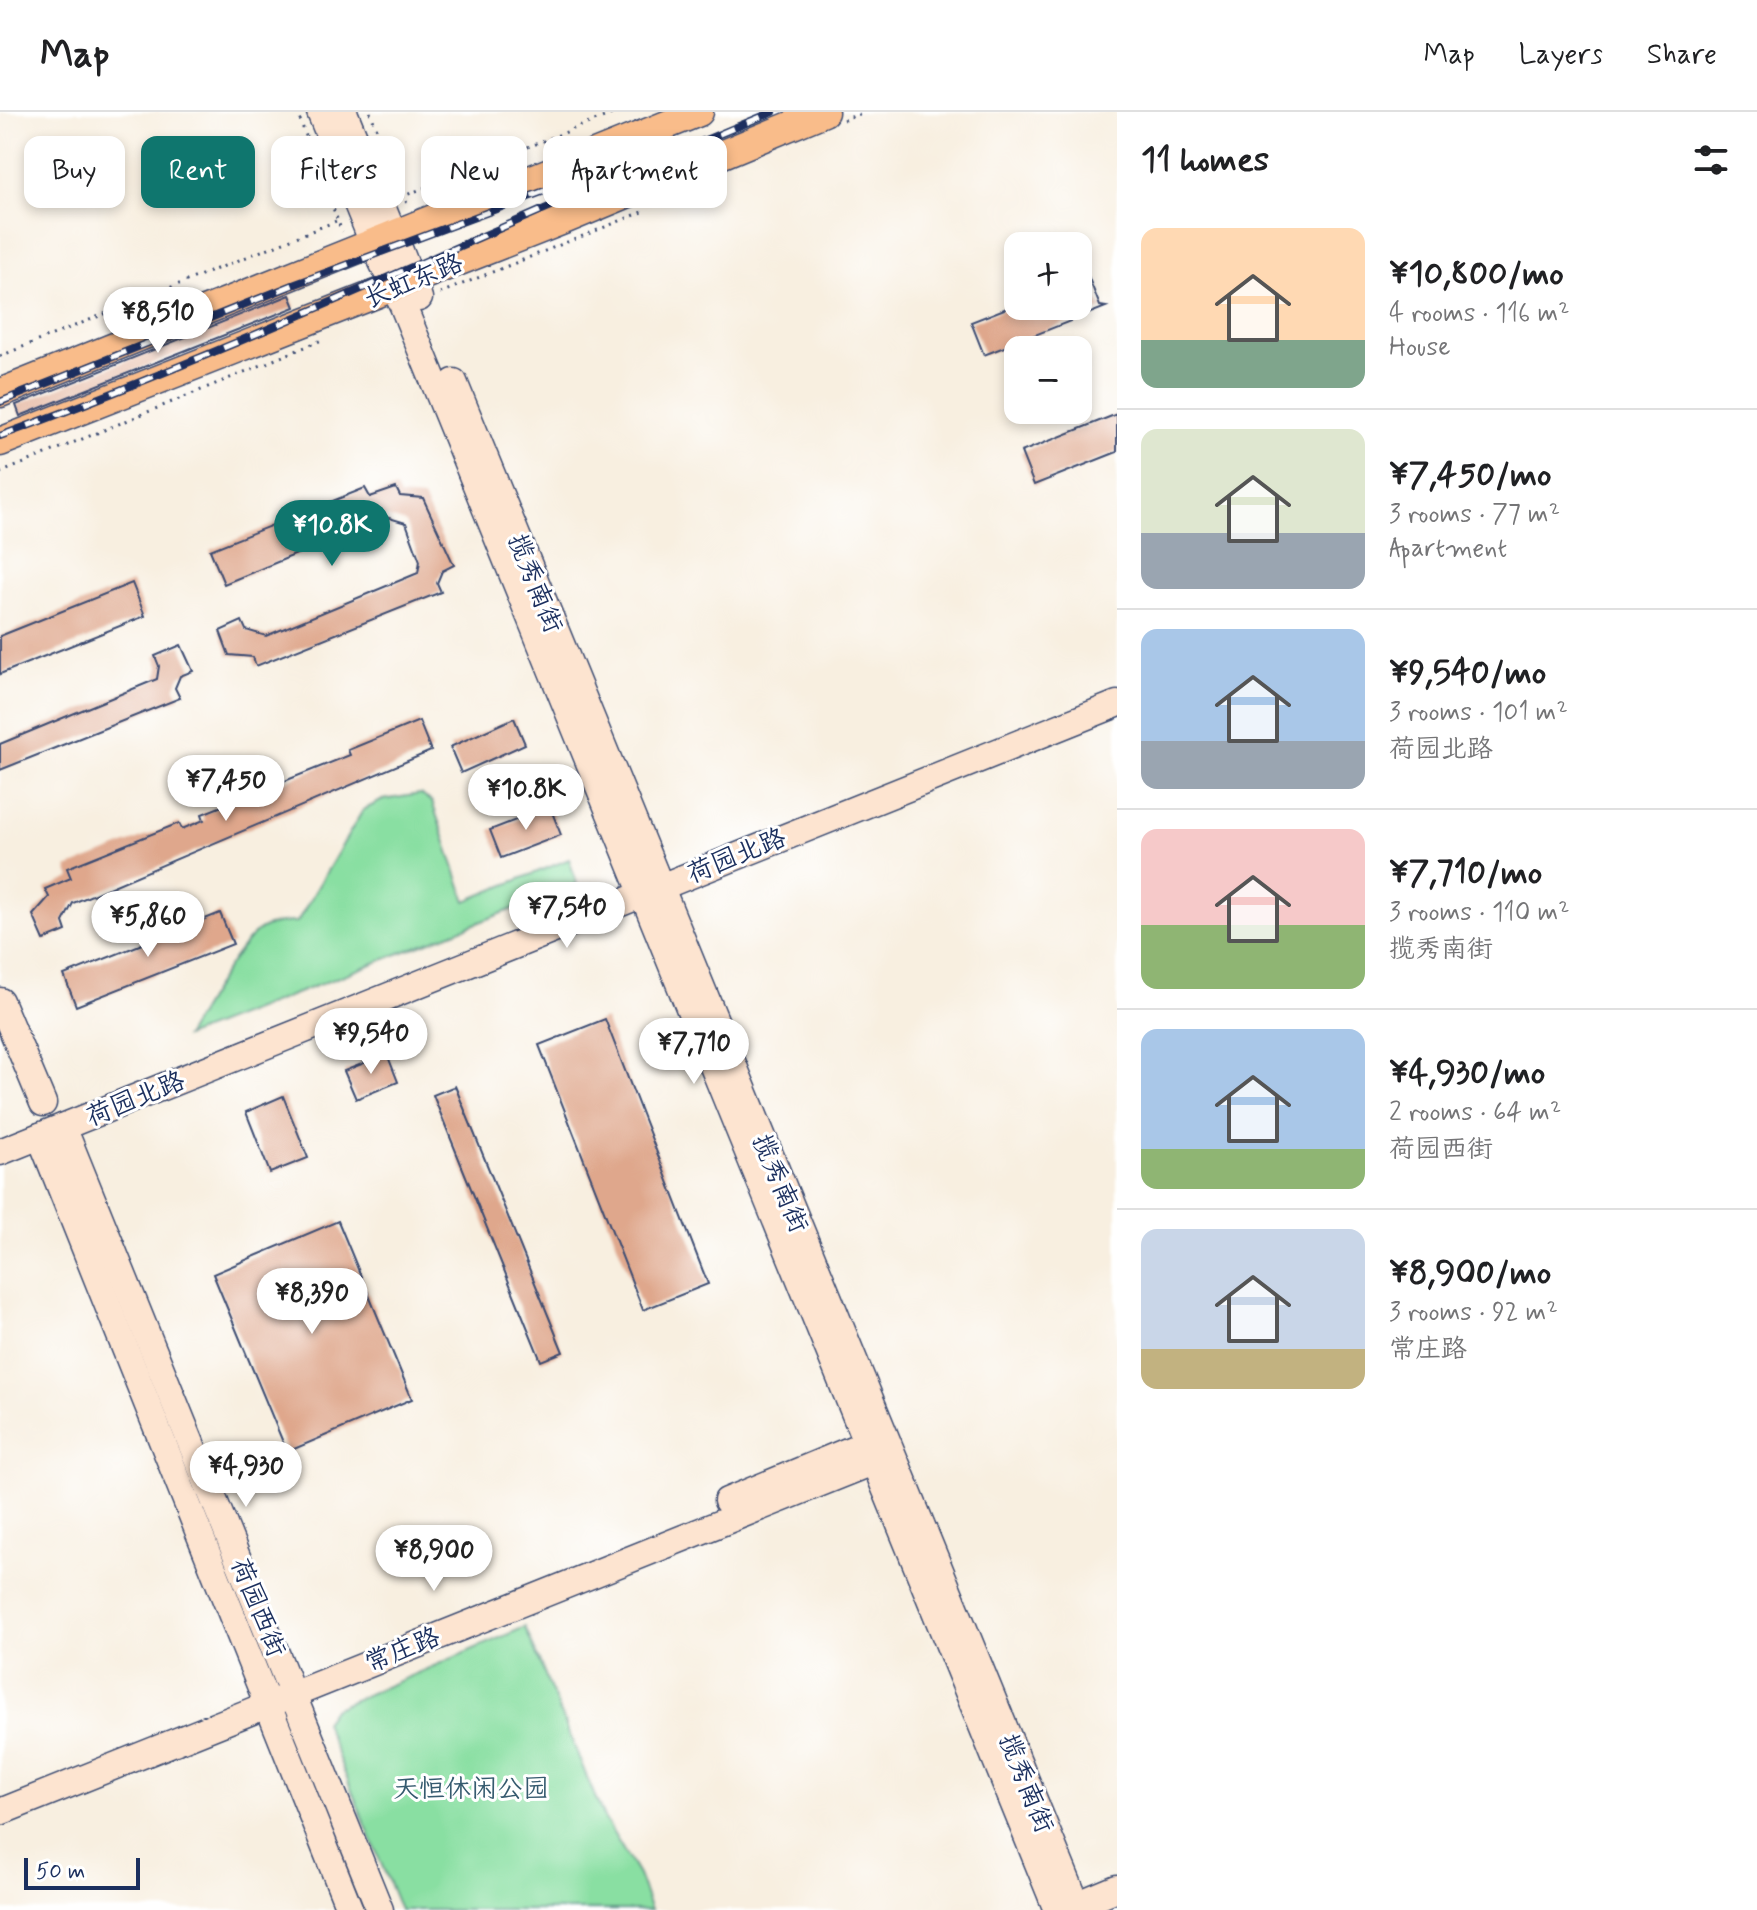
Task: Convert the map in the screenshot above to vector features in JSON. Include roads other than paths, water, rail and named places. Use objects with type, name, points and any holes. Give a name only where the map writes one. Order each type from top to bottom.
[{"type":"main road","name":"长虹东路","points":[[0,393],[699,112]]},
{"type":"main road","name":"长虹东路","points":[[0,442],[402,284],[824,112]]},
{"type":"street","points":[[320,112],[333,136]]},
{"type":"street","points":[[344,112],[351,136]]},
{"type":"street","name":"揽秀南街","points":[[371,208],[1069,1909]]},
{"type":"street","name":"荷园北路","points":[[0,1152],[1117,704]]},
{"type":"street","points":[[0,1001],[43,1103]]},
{"type":"street","name":"荷园西街","points":[[51,1132],[291,1686],[380,1910]]},
{"type":"street","name":"荷园西街","points":[[51,1132],[265,1697],[350,1910]]},
{"type":"street","name":"常庄路","points":[[0,1812],[291,1686],[879,1449]]},
{"type":"street","name":"常庄路","points":[[0,1796],[265,1697]]},
{"type":"street","points":[[1069,1909],[1117,1888]]},
{"type":"railway","points":[[0,436],[195,360],[773,112]]},
{"type":"railway","points":[[0,402],[293,285],[543,192]]},
{"type":"park label","name":"天恒休闲公园","points":[[471,1788]]}]
